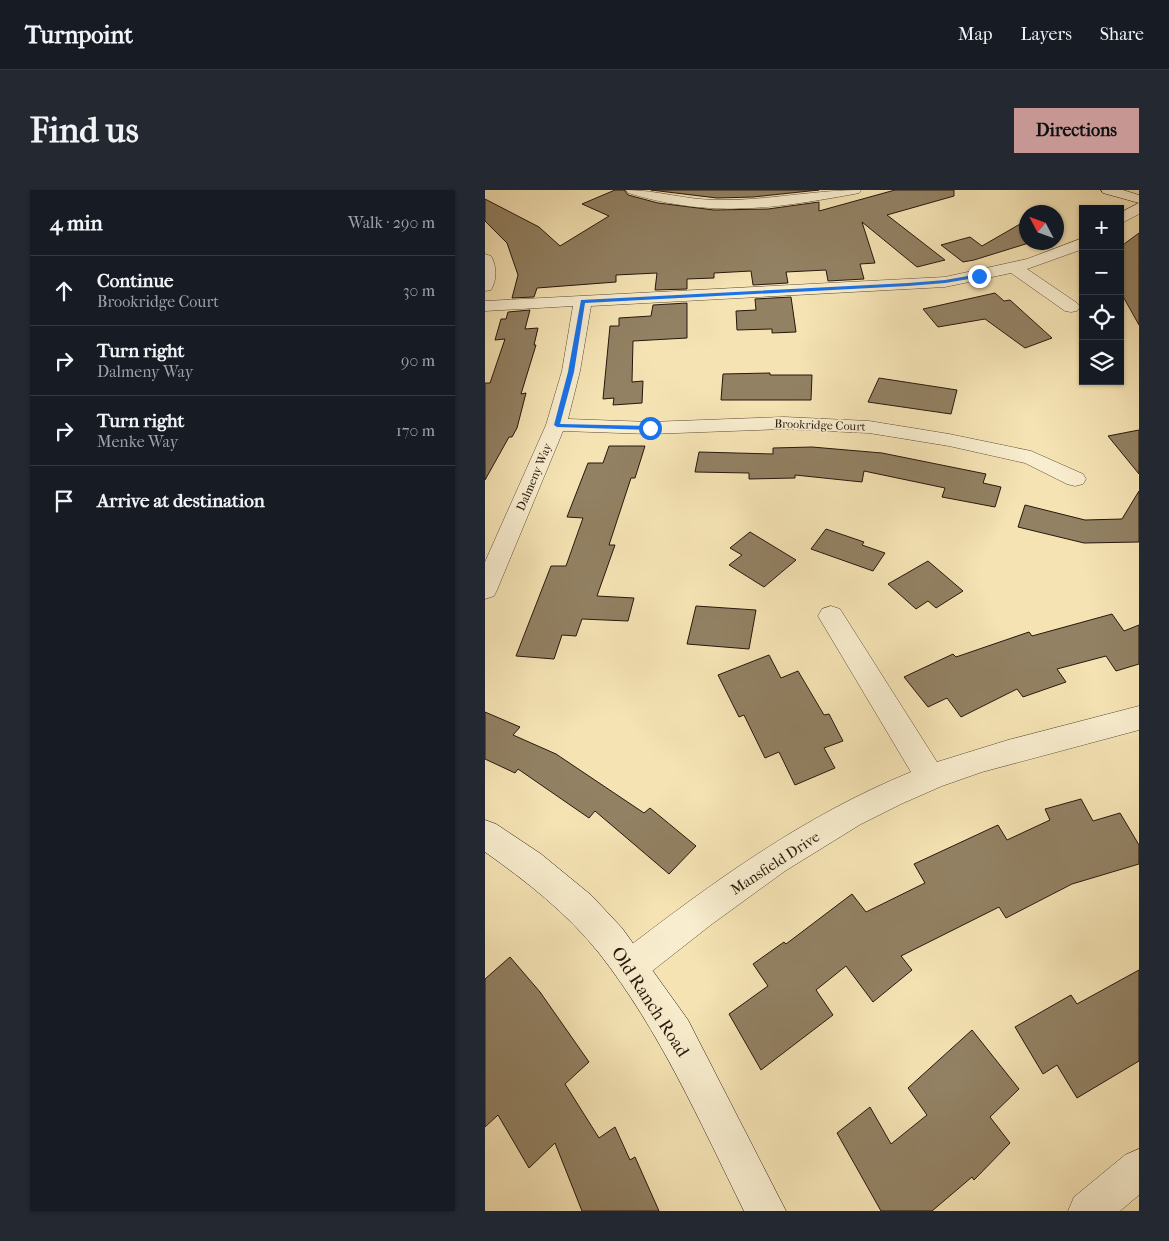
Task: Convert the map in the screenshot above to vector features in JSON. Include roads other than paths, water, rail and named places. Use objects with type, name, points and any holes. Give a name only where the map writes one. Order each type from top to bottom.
[{"type":"street","points":[[633,190],[678,200],[741,205],[792,201],[854,190]]},
{"type":"street","points":[[1108,190],[1139,200]]},
{"type":"street","points":[[1124,217],[1139,207]]},
{"type":"street","points":[[485,306],[945,282],[1016,269],[1065,252],[1079,245]]},
{"type":"street","points":[[485,260],[488,275],[485,286]]},
{"type":"street","points":[[1016,269],[1071,307]]},
{"type":"street","name":"Dalmeny Way","points":[[485,590],[557,425],[571,372],[583,302]]},
{"type":"street","name":"Brookridge Court","points":[[557,425],[650,428],[784,423],[869,427],[949,440],[1031,458],[1075,479]]},
{"type":"street","points":[[831,616],[931,778]]},
{"type":"street","name":"Mansfield Drive","points":[[630,967],[710,904],[787,852],[874,802],[931,778],[1004,753],[1139,718]]},
{"type":"street","name":"Old Ranch Road","points":[[485,834],[530,865],[579,907],[630,967],[675,1033],[766,1211]]},
{"type":"street","points":[[1088,1211],[1139,1169]]}]
